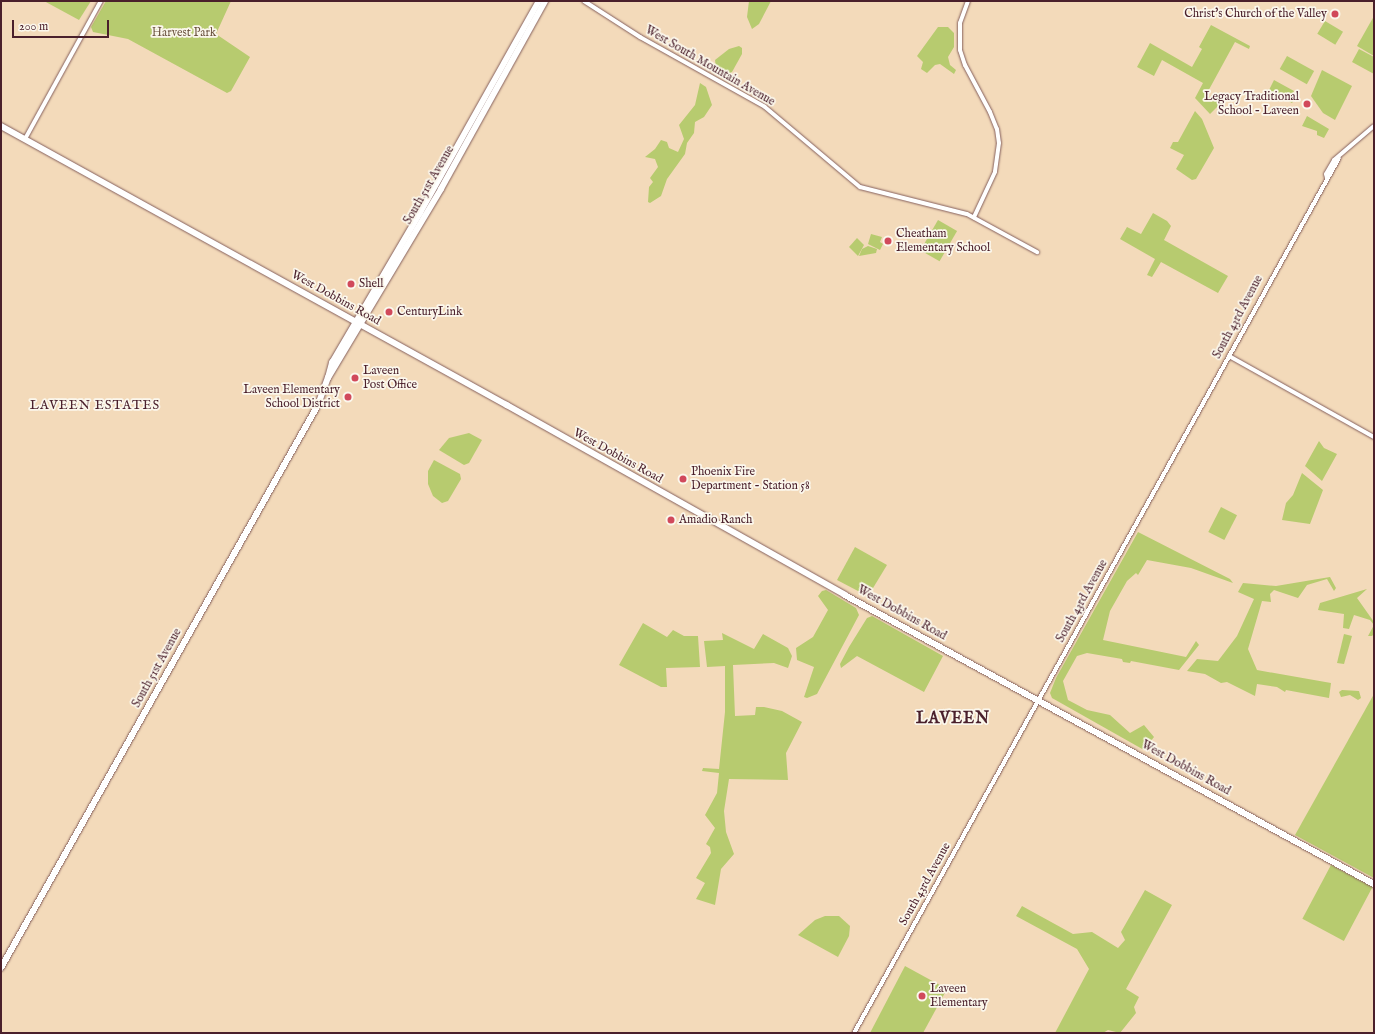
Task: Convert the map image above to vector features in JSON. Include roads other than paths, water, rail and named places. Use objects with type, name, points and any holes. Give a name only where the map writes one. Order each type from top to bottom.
[{"type":"main road","name":"South 51st Avenue","points":[[358,322],[539,1]]},
{"type":"main road","name":"South 51st Avenue","points":[[1,968],[318,405],[328,378],[329,368],[441,189],[545,1]]},
{"type":"main road","name":"West Dobbins Road","points":[[1,126],[358,322],[845,595],[1039,699],[1374,884]]},
{"type":"main road","points":[[389,274],[399,247]]},
{"type":"street","points":[[25,139],[101,1]]},
{"type":"street","name":"West South Mountain Avenue","points":[[584,1],[640,37],[765,107],[860,187],[877,194],[958,211],[974,217],[1037,252]]},
{"type":"street","points":[[968,1],[960,23],[960,50],[971,78],[990,112],[997,129],[999,143],[995,172],[974,217]]},
{"type":"street","name":"South 43rd Avenue","points":[[854,1033],[1229,356],[1326,178],[1326,174],[1334,160],[1339,158],[1354,141],[1374,126]]},
{"type":"street","points":[[1229,356],[1374,437]]},
{"type":"place","name":"Christ's Church of the Valley","points":[[1335,14]]},
{"type":"place","name":"Legacy Traditional School - Laveen","points":[[1307,104]]},
{"type":"place","name":"Cheatham Elementary School","points":[[888,241]]},
{"type":"place","name":"Shell","points":[[351,284]]},
{"type":"place","name":"CenturyLink","points":[[389,312]]},
{"type":"place","name":"Laveen Post Office","points":[[355,378]]},
{"type":"place","name":"Laveen Elementary School District","points":[[348,397]]},
{"type":"place","name":"Phoenix Fire Department - Station 58","points":[[683,479]]},
{"type":"place","name":"Amadio Ranch","points":[[671,520]]},
{"type":"place","name":"Laveen Elementary","points":[[922,996]]},
{"type":"district","name":"LAVEEN ESTATES","points":[[95,406]]},
{"type":"district","name":"LAVEEN","points":[[953,719]]},
{"type":"park label","name":"Harvest Park","points":[[184,33]]}]
